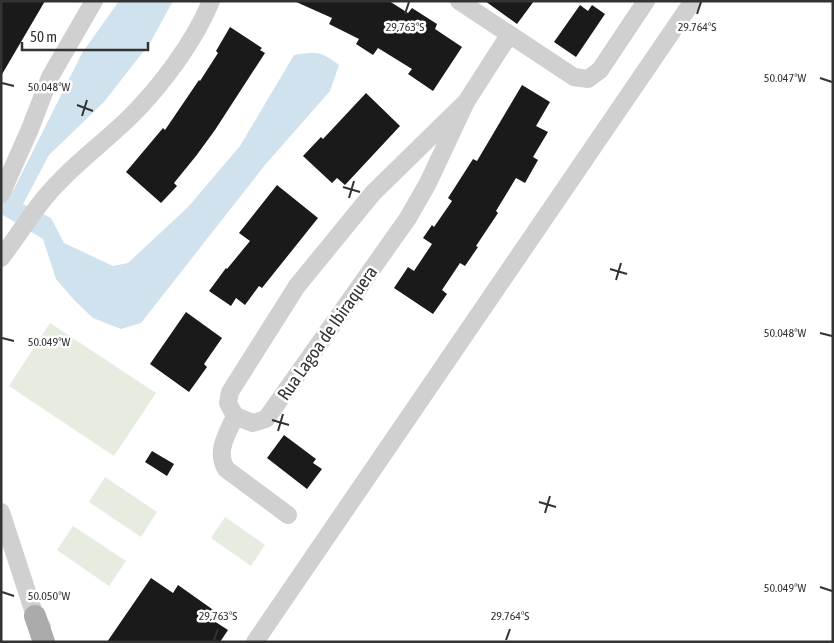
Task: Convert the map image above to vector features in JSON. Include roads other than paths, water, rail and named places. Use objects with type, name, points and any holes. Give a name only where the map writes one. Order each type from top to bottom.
[{"type":"main road","points":[[35,616],[44,642]]},
{"type":"street","points":[[4,188],[50,77],[94,1]]},
{"type":"street","points":[[1,258],[11,237],[61,180],[132,115],[170,72],[205,15],[211,1]]},
{"type":"street","points":[[459,1],[574,77],[588,79],[600,70],[646,1]]},
{"type":"street","points":[[256,642],[694,1]]},
{"type":"street","name":"Rua Lagoa de Ibiraquera","points":[[466,102],[373,192],[297,286],[230,392],[228,403],[235,416],[253,423],[266,419],[408,218],[428,183],[466,102],[509,35]]},
{"type":"street","points":[[235,416],[221,448],[221,460],[226,469],[288,515]]},
{"type":"street","points":[[1,512],[35,616],[50,642]]},
{"type":"water","points":[[119,1],[173,1],[150,43],[104,102],[49,155],[23,204],[51,218],[64,243],[113,266],[128,263],[188,207],[240,146],[294,55],[318,53],[339,65],[330,91],[265,165],[141,323],[121,329],[93,318],[75,301],[56,279],[43,239],[1,214],[1,184],[13,191],[82,53]]}]
